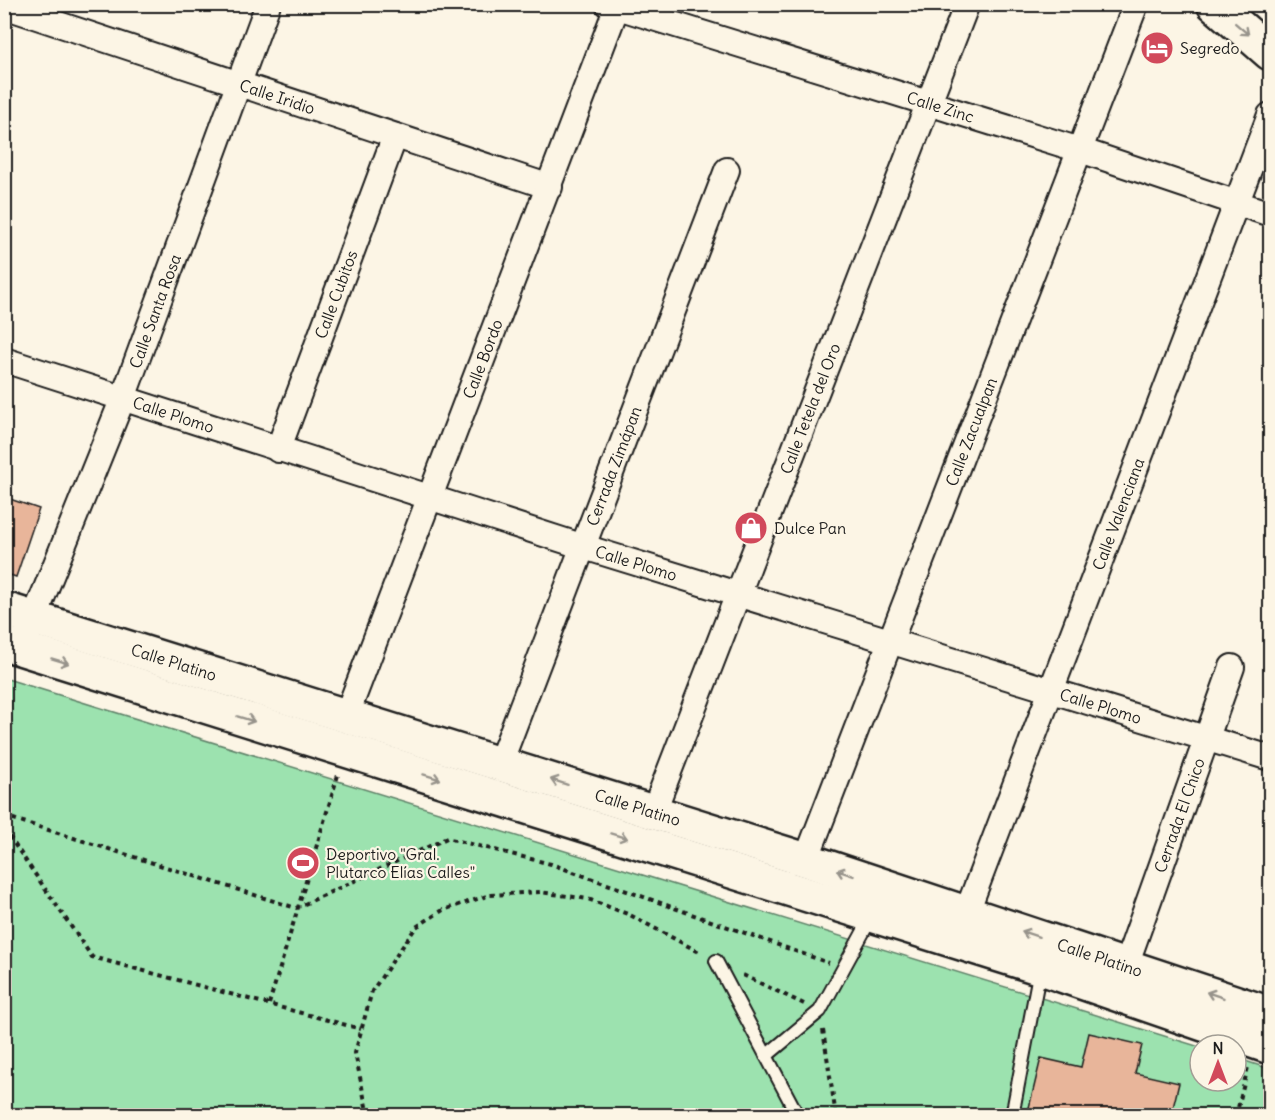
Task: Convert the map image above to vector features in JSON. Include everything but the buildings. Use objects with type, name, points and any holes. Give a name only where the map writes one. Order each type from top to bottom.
[{"type":"street","name":"Calle Santa Rosa","points":[[13,646],[19,614],[123,398],[267,4]]},
{"type":"street","name":"Calle Tetela del Oro","points":[[653,813],[736,592],[967,4]]},
{"type":"street","name":"Calle Zacualpan","points":[[806,860],[1136,4]]},
{"type":"street","points":[[1214,4],[1270,53]]},
{"type":"street","name":"Calle Zinc","points":[[615,5],[1080,150],[1270,214]]},
{"type":"street","name":"Calle Bordo","points":[[347,714],[550,187],[615,5]]},
{"type":"street","name":"Calle Iridio","points":[[4,6],[550,187]]},
{"type":"street","name":"Calle Valenciana","points":[[966,914],[1270,115]]},
{"type":"street","name":"Calle Cubitos","points":[[278,450],[395,136]]},
{"type":"street","name":"Cerrada Zimápan","points":[[500,763],[585,548],[727,170]]},
{"type":"street","name":"Calle Plomo","points":[[4,360],[585,548],[736,592],[1270,758]]},
{"type":"street","name":"Calle Platino","points":[[19,614],[347,714],[806,860],[1126,965],[1265,1040]]},
{"type":"street","name":"Calle Platino","points":[[13,646],[1265,1040]]},
{"type":"street","name":"Cerrada El Chico","points":[[1126,965],[1232,667]]},
{"type":"lane","points":[[766,1056],[820,1011],[873,915]]},
{"type":"lane","points":[[716,961],[798,1116]]},
{"type":"lane","points":[[1012,1116],[1041,968]]},
{"type":"path","points":[[269,1004],[296,908],[339,772]]},
{"type":"path","points":[[4,816],[296,908],[447,838],[551,864],[844,968]]},
{"type":"path","points":[[4,829],[92,957],[361,1029]]},
{"type":"path","points":[[368,1116],[355,1053],[361,1029],[372,991],[416,927],[443,910],[490,895],[540,892],[588,899],[630,915],[716,961],[820,1011],[837,1115]]},
{"type":"path","points":[[1236,1116],[1265,1040]]},
{"type":"green space","name":"Deportivo \"Gral. Plutarco Elías Calles\"","points":[[4,678],[1188,1043],[1188,1093],[1248,1093],[1248,1062],[1270,1069],[1270,1115],[5,1115]]},
{"type":"place","name":"Segredo","points":[[1157,48]]},
{"type":"place","name":"Dulce Pan","points":[[751,528]]},
{"type":"place","name":"Deportivo \"Gral. Plutarco Elías Calles\"","points":[[303,863]]}]
